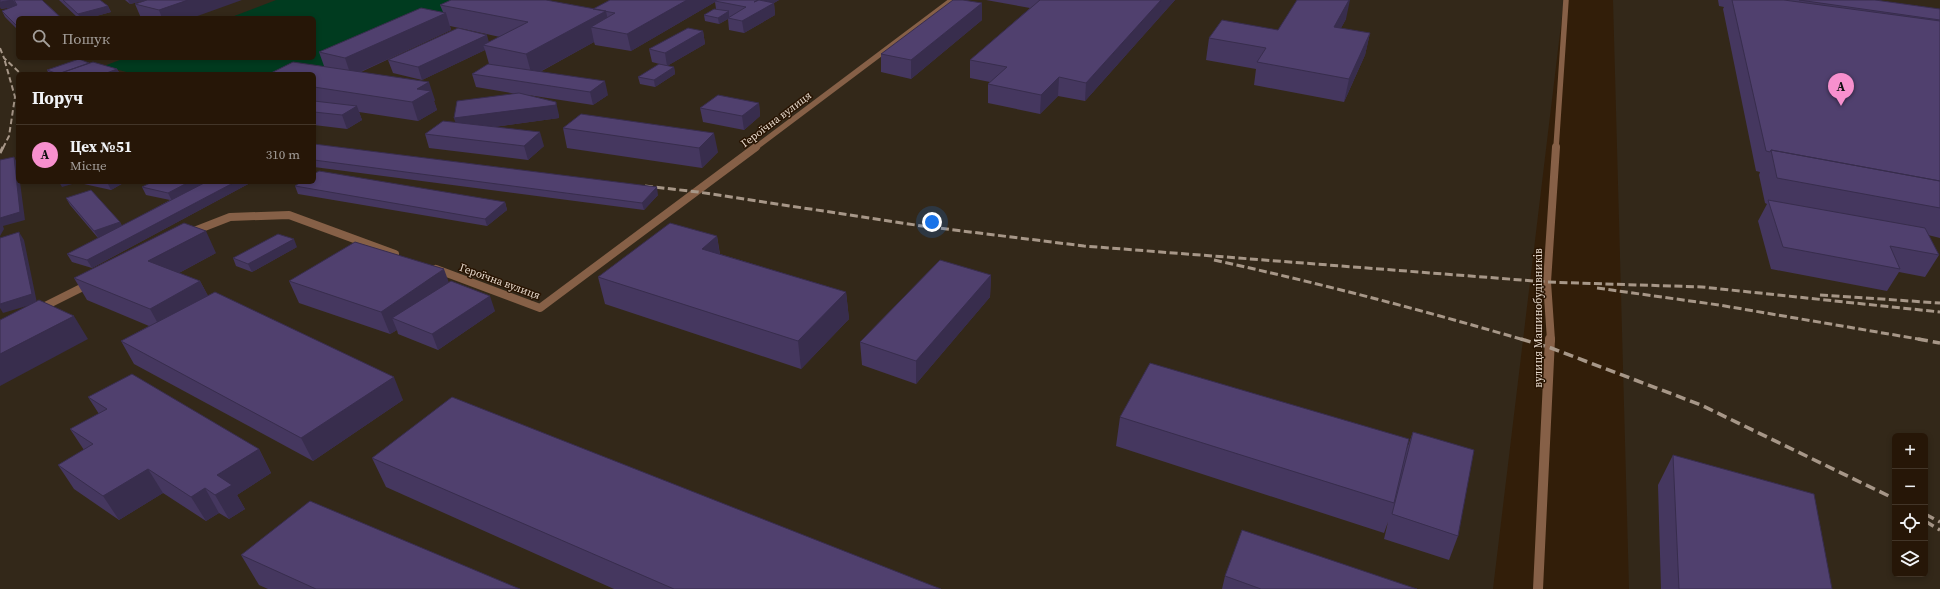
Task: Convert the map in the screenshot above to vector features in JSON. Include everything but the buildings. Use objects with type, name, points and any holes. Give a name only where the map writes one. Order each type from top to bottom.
[{"type":"street","name":"Героїчна вулиця","points":[[429,267],[540,308],[952,0]]},
{"type":"street","name":"вулиця Машинобудівників","points":[[1538,589],[1551,348],[1547,282],[1566,0]]},
{"type":"street","points":[[183,236],[197,228],[230,217],[289,215],[400,256]]},
{"type":"street","points":[[35,312],[99,279]]},
{"type":"shaded area","points":[[0,0],[1564,0],[1493,589],[0,589]]},
{"type":"shaded area","points":[[1613,0],[1940,0],[1940,589],[1629,589]]},
{"type":"green space","points":[[276,0],[477,0],[313,72],[126,72],[104,66],[120,60],[316,60],[316,16],[234,16]]},
{"type":"railway","points":[[0,48],[4,58]]},
{"type":"railway","points":[[3,148],[9,136],[15,97],[4,58]]},
{"type":"railway","points":[[4,58],[19,72]]},
{"type":"railway","points":[[0,153],[3,147]]},
{"type":"railway","points":[[645,186],[698,192],[922,226],[1084,246],[1547,282],[1702,287],[1940,312]]},
{"type":"railway","points":[[1214,260],[1370,297],[1524,340]]},
{"type":"railway","points":[[1597,288],[1719,305],[1924,340]]},
{"type":"railway","points":[[1820,295],[1940,303]]},
{"type":"railway","points":[[1521,339],[1551,348],[1701,405],[1892,498]]},
{"type":"railway","points":[[1918,339],[1940,343]]},
{"type":"railway","points":[[1928,516],[1940,522]]},
{"type":"railway","points":[[1928,523],[1940,530]]},
{"type":"place","name":"Цех №51","points":[[1841,106]]}]
